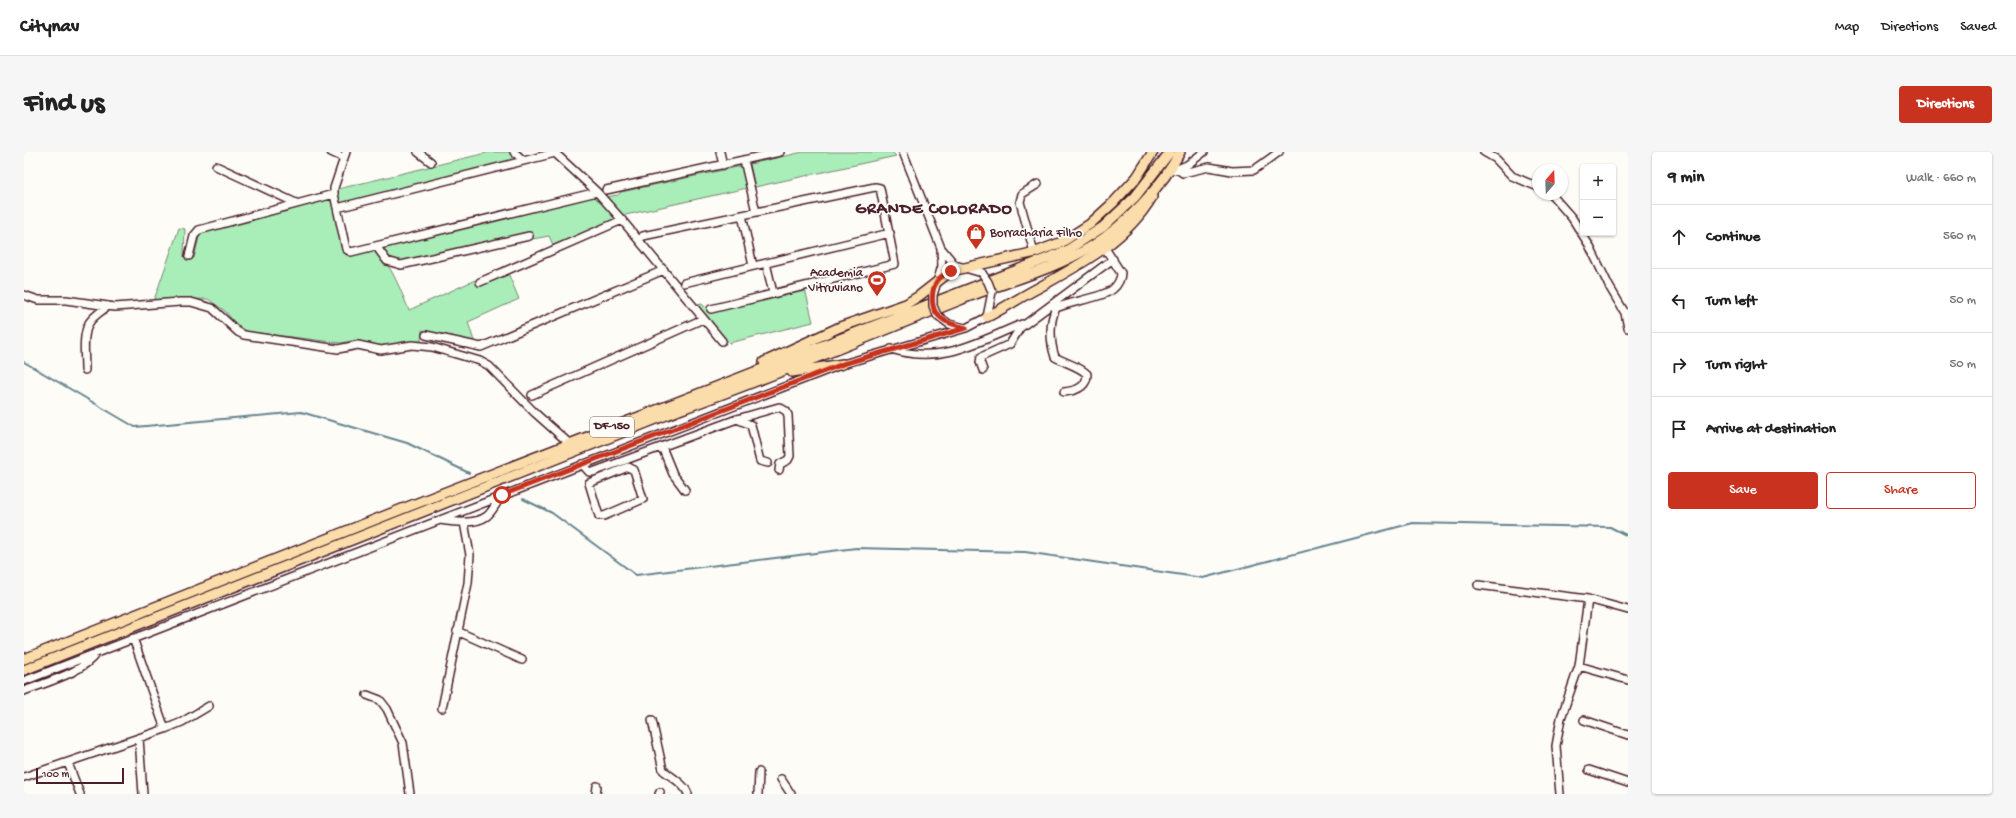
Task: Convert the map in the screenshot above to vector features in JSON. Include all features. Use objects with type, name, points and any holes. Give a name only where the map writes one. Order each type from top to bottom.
[{"type":"main road","points":[[704,391],[840,327],[906,304],[919,296],[951,271],[1034,252],[1062,242],[1090,224],[1113,204],[1137,176],[1153,152]]},
{"type":"main road","name":"DF-150","points":[[24,659],[704,391],[1066,251],[1103,228],[1114,218],[1135,197],[1170,152]]},
{"type":"main road","name":"DF-150","points":[[24,670],[671,413],[777,374],[963,298],[1065,260],[1091,246],[1108,234],[1140,205],[1165,175],[1180,152]]},
{"type":"main road","points":[[987,317],[1086,261],[1115,241],[1144,211],[1165,175]]},
{"type":"main road","points":[[777,374],[843,364]]},
{"type":"street","points":[[330,152],[345,155],[334,188],[334,194],[345,244],[348,251],[352,252],[597,192]]},
{"type":"street","points":[[418,152],[431,162]]},
{"type":"street","points":[[514,152],[524,160]]},
{"type":"street","points":[[720,152],[723,165]]},
{"type":"street","points":[[606,190],[780,152]]},
{"type":"street","points":[[24,681],[843,364],[966,328],[987,317],[992,292],[988,282],[982,273],[964,268],[951,262],[941,248],[903,152]]},
{"type":"street","points":[[1165,175],[1187,165],[1204,152]]},
{"type":"street","points":[[1177,169],[1183,173],[1209,168],[1232,171],[1254,170],[1279,152]]},
{"type":"street","points":[[1484,152],[1496,159],[1512,176],[1532,184]]},
{"type":"street","points":[[337,208],[555,153],[597,192],[622,220],[722,341]]},
{"type":"street","points":[[744,160],[756,212]]},
{"type":"street","points":[[216,166],[297,203]]},
{"type":"street","points":[[1034,252],[1020,202],[1022,194],[1038,184]]},
{"type":"street","points":[[643,236],[875,187],[880,188],[882,191],[896,261],[895,264],[892,266],[773,293],[711,309]]},
{"type":"street","points":[[189,256],[194,236],[199,230],[334,194]]},
{"type":"street","points":[[1556,200],[1572,218],[1589,245],[1609,286],[1626,313],[1628,328]]},
{"type":"street","points":[[742,215],[752,266]]},
{"type":"street","points":[[480,282],[622,220]]},
{"type":"street","points":[[684,283],[890,233]]},
{"type":"street","points":[[376,246],[387,261],[401,266],[529,236]]},
{"type":"street","points":[[941,248],[942,266],[933,294],[933,306],[937,315],[949,324],[966,328]]},
{"type":"street","points":[[1064,392],[1075,392],[1083,386],[1087,374],[1082,369],[1067,364],[1055,356],[1051,328],[1053,314],[1056,308],[1066,303],[1113,289],[1121,278],[1121,273],[1105,248]]},
{"type":"street","points":[[983,370],[980,362],[981,357],[1010,344],[1020,328],[1113,259]]},
{"type":"street","points":[[766,263],[773,293]]},
{"type":"street","points":[[426,335],[481,347],[664,270]]},
{"type":"street","points":[[24,296],[38,300],[66,300],[108,306],[191,302],[212,308],[238,332],[244,335],[338,349],[358,345],[381,350],[412,345],[432,347],[480,361],[489,366],[535,413],[570,444]]},
{"type":"street","points":[[85,370],[85,338],[88,326],[93,319],[108,306]]},
{"type":"street","points":[[532,395],[703,319]]},
{"type":"street","points":[[891,349],[907,354],[931,355],[954,352],[975,345],[1028,322]]},
{"type":"street","points":[[582,464],[589,472],[608,471],[632,467],[644,497],[641,501],[601,516],[598,514],[589,485],[592,481],[608,471],[662,447],[737,419],[774,407],[779,407],[786,411],[788,415],[790,456],[788,460],[780,464],[779,470]]},
{"type":"street","points":[[737,419],[751,425],[760,461],[768,463]]},
{"type":"street","points":[[662,447],[673,474],[685,490]]},
{"type":"street","points":[[440,520],[464,522],[480,519],[486,516],[502,495]]},
{"type":"street","points":[[442,708],[457,631],[464,606],[470,567],[469,545],[464,522]]},
{"type":"street","points":[[1478,585],[1588,599],[1628,610]]},
{"type":"street","points":[[1560,794],[1556,746],[1561,718],[1579,666],[1588,599]]},
{"type":"street","points":[[457,631],[522,660]]},
{"type":"street","points":[[133,638],[165,729]]},
{"type":"street","points":[[24,691],[59,678],[89,662],[96,652]]},
{"type":"street","points":[[1579,666],[1628,680]]},
{"type":"street","points":[[56,669],[59,678]]},
{"type":"street","points":[[367,695],[380,700],[387,709],[402,743],[410,794]]},
{"type":"street","points":[[24,777],[165,729],[182,722],[209,706]]},
{"type":"street","points":[[652,720],[663,770],[679,782],[687,790],[688,794]]},
{"type":"street","points":[[1584,720],[1628,735]]},
{"type":"street","points":[[139,738],[143,794]]},
{"type":"street","points":[[68,763],[80,794]]},
{"type":"street","points":[[1589,770],[1628,782]]},
{"type":"street","points":[[758,772],[758,794]]},
{"type":"street","points":[[781,779],[791,794]]},
{"type":"green space","points":[[490,152],[510,152],[516,159],[343,204],[338,200],[338,189]]},
{"type":"green space","points":[[803,152],[892,152],[896,156],[755,187],[750,164]]},
{"type":"green space","points":[[742,166],[747,188],[621,216],[605,197],[618,195],[621,192]]},
{"type":"green space","points":[[595,195],[617,220],[553,245],[549,236],[533,239],[531,233],[399,262],[387,257],[384,249],[385,246]]},
{"type":"green space","points":[[328,198],[333,200],[346,255],[368,250],[375,252],[381,257],[393,274],[409,310],[475,280],[478,287],[508,273],[519,299],[468,322],[474,341],[422,330],[421,341],[377,346],[356,340],[341,343],[242,331],[225,311],[208,299],[154,300],[179,228],[185,229],[184,257],[194,258],[200,233]]},
{"type":"green space","points":[[805,289],[813,322],[729,343],[697,305],[702,304],[711,313]]},
{"type":"waterway","points":[[24,362],[135,427],[301,412],[407,443],[469,473]]},
{"type":"waterway","points":[[523,499],[552,513],[636,575],[856,548],[1025,552],[1203,578],[1413,523],[1610,527],[1628,536]]},
{"type":"place","name":"Borracharia Filho","points":[[976,250]]},
{"type":"place","name":"Academia Vitruviano","points":[[877,297]]},
{"type":"district","name":"GRANDE COLORADO","points":[[934,210]]},
{"type":"route","points":[[502,495],[843,364],[966,328],[949,324],[937,315],[933,306],[933,294],[937,281],[951,271]]}]
